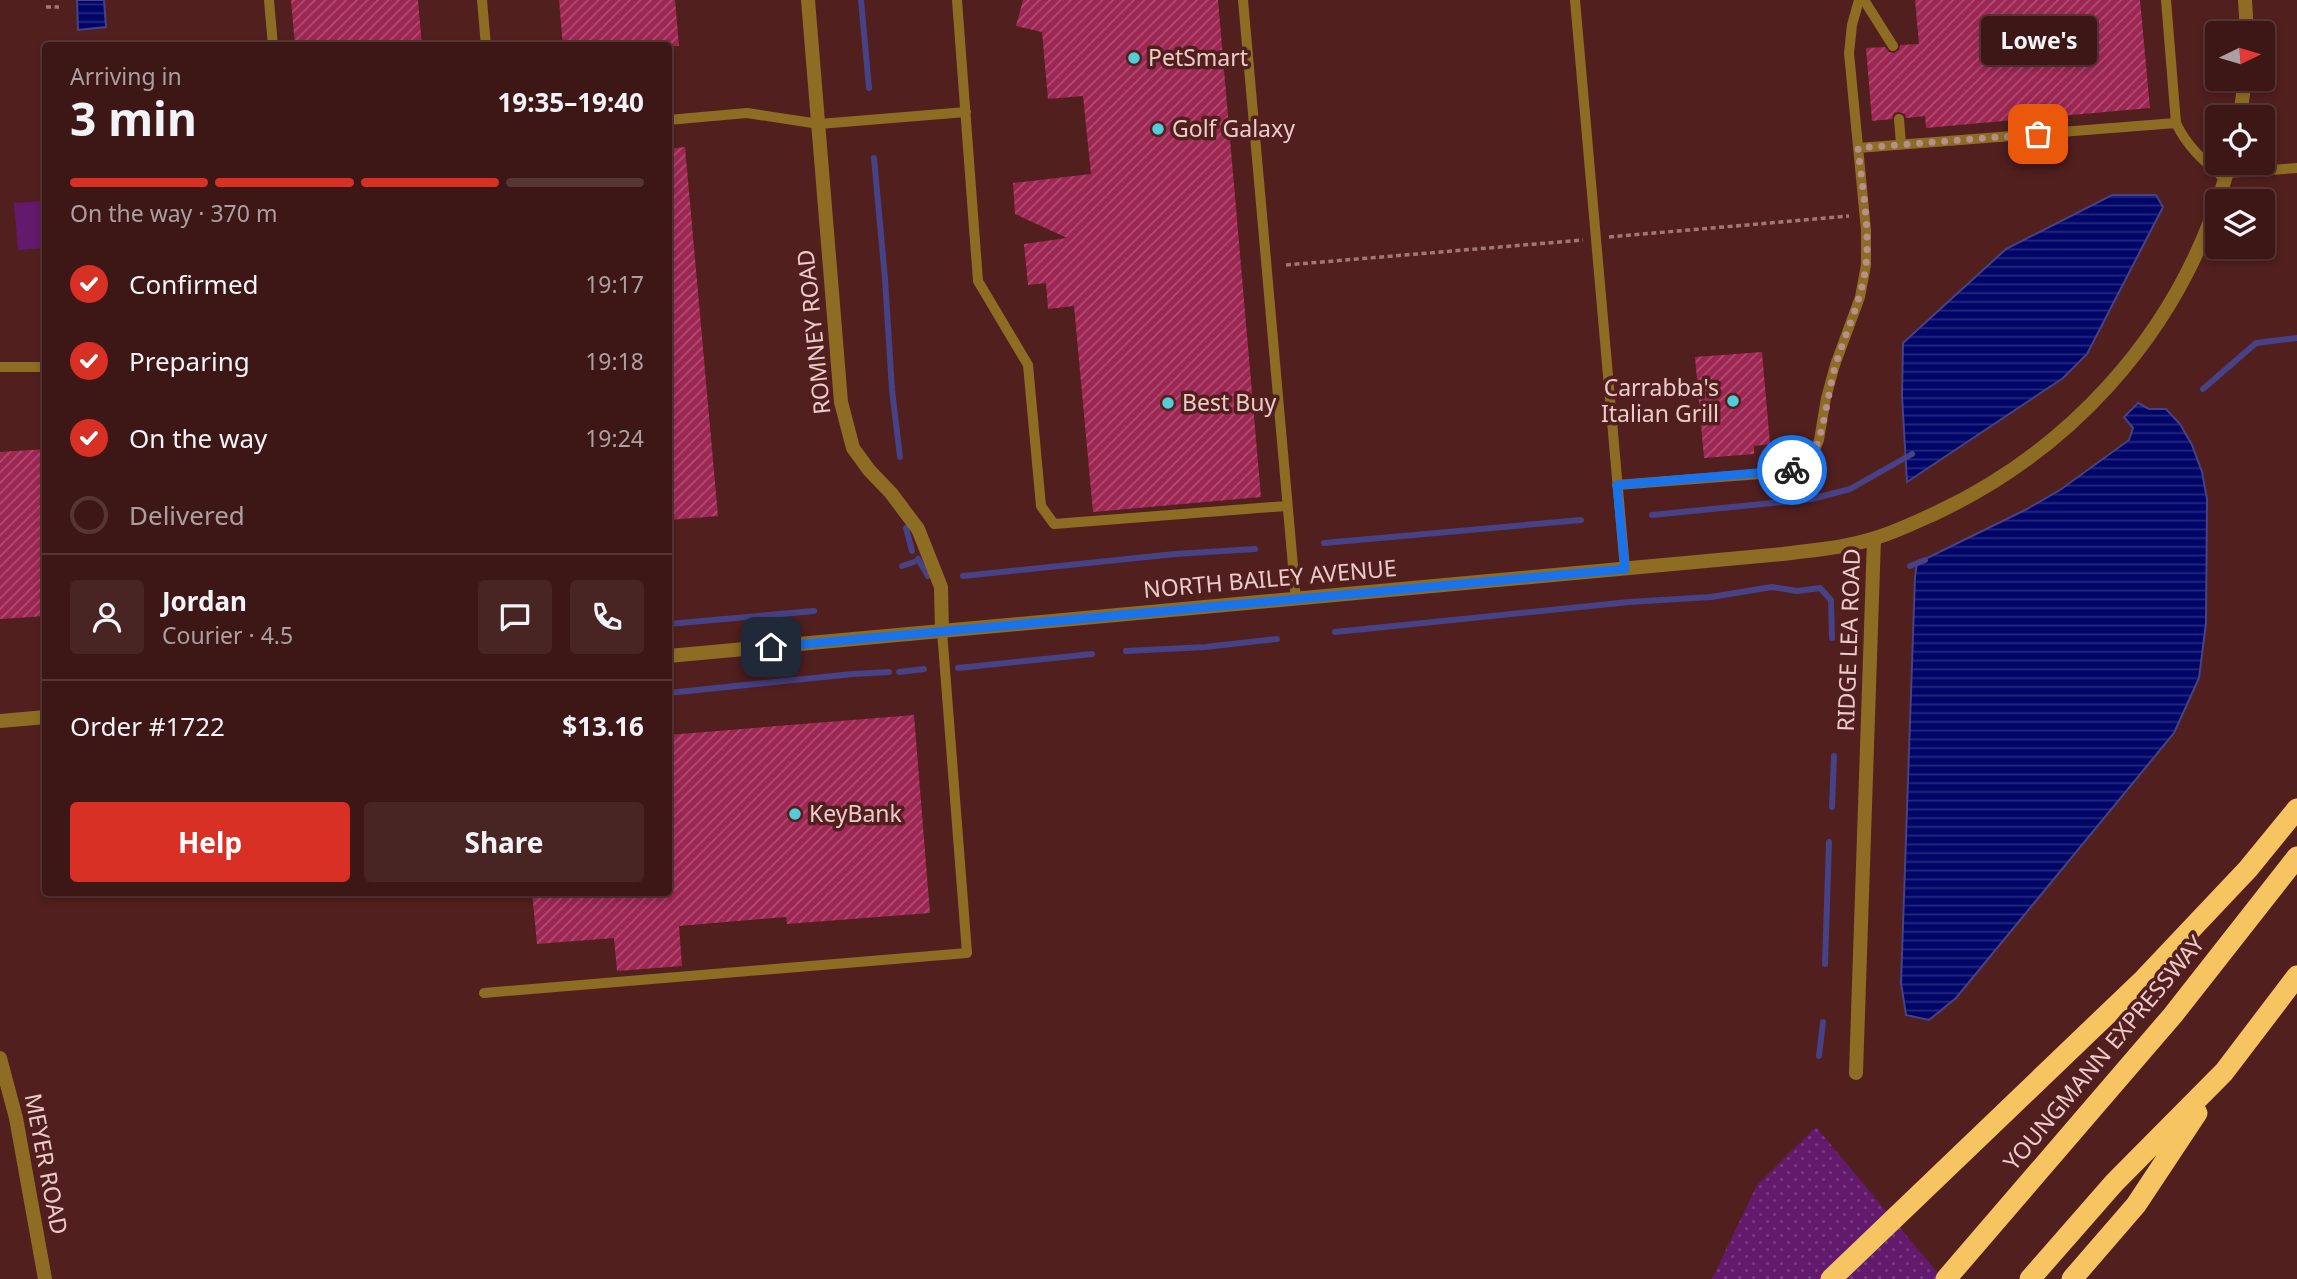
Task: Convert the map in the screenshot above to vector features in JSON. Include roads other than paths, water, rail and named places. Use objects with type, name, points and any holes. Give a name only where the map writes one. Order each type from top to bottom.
[{"type":"highway","points":[[1831,1279],[2144,979],[2239,878],[2297,809]]},
{"type":"highway","name":"YOUNGMANN EXPRESSWAY","points":[[1946,1279],[2173,1015],[2297,857]]},
{"type":"highway","points":[[2072,1279],[2136,1205],[2224,1072],[2297,976]]},
{"type":"highway","points":[[2030,1279],[2114,1183],[2224,1072]]},
{"type":"street","name":"ROMNEY ROAD","points":[[808,0],[841,402],[853,448],[918,528],[941,587],[942,631]]},
{"type":"street","points":[[2245,0],[2246,21]]},
{"type":"street","name":"RIDGE LEA ROAD","points":[[1856,1073],[1874,539],[1973,496],[2063,432],[2101,396],[2138,352],[2171,304],[2192,266],[2205,233]]},
{"type":"street","name":"NORTH BAILEY AVENUE","points":[[672,656],[1783,554],[1874,539]]},
{"type":"street","points":[[0,721],[42,717]]},
{"type":"street","name":"MEYER ROAD","points":[[0,1058],[16,1118],[45,1279]]},
{"type":"lane","points":[[269,0],[273,42]]},
{"type":"lane","points":[[482,0],[486,42]]},
{"type":"lane","points":[[957,0],[978,281],[1028,365],[1041,506],[1054,524],[1286,506]]},
{"type":"lane","points":[[1243,0],[1296,600]]},
{"type":"lane","points":[[1575,0],[1625,569]]},
{"type":"lane","points":[[1617,485],[1785,472],[1801,468],[1812,457],[1819,440],[1835,365],[1860,297],[1866,265],[1866,230],[1849,53],[1852,24],[1862,0]]},
{"type":"lane","points":[[1862,0],[1893,46]]},
{"type":"lane","points":[[2166,0],[2176,123],[2194,152],[2205,159]]},
{"type":"lane","points":[[672,120],[747,113],[819,124],[965,111]]},
{"type":"lane","points":[[1899,119],[1901,144]]},
{"type":"lane","points":[[1858,148],[2176,123]]},
{"type":"lane","points":[[2275,169],[2297,168]]},
{"type":"lane","points":[[0,367],[42,367]]},
{"type":"lane","points":[[484,993],[967,953],[942,631]]},
{"type":"waterway","points":[[861,0],[869,88]]},
{"type":"waterway","points":[[874,158],[892,390],[900,457]]},
{"type":"waterway","points":[[2203,389],[2256,343],[2297,338]]},
{"type":"waterway","points":[[1652,515],[1812,499],[1850,489],[1912,454]]},
{"type":"waterway","points":[[1324,543],[1581,520]]},
{"type":"waterway","points":[[906,528],[912,551]]},
{"type":"waterway","points":[[963,576],[1175,554],[1255,549]]},
{"type":"waterway","points":[[918,559],[928,576]]},
{"type":"waterway","points":[[1910,566],[1925,560]]},
{"type":"waterway","points":[[902,566],[914,562]]},
{"type":"waterway","points":[[1335,632],[1629,602],[1711,597],[1772,587],[1797,591],[1820,588],[1831,600],[1832,638]]},
{"type":"waterway","points":[[672,624],[814,611]]},
{"type":"waterway","points":[[1126,651],[1205,647],[1277,639]]},
{"type":"waterway","points":[[958,668],[1092,654]]},
{"type":"waterway","points":[[899,672],[924,669]]},
{"type":"waterway","points":[[672,693],[889,672]]},
{"type":"waterway","points":[[1832,807],[1834,756]]},
{"type":"waterway","points":[[1825,964],[1829,842]]},
{"type":"waterway","points":[[1819,1056],[1823,1022]]},
{"type":"place","name":"PetSmart","points":[[1134,58]]},
{"type":"place","name":"Golf Galaxy","points":[[1158,129]]},
{"type":"place","name":"Lowe's","points":[[2038,134]]},
{"type":"place","name":"Carrabba's Italian Grill","points":[[1733,401]]},
{"type":"place","name":"Best Buy","points":[[1168,403]]},
{"type":"place","name":"KeyBank","points":[[795,814]]}]
